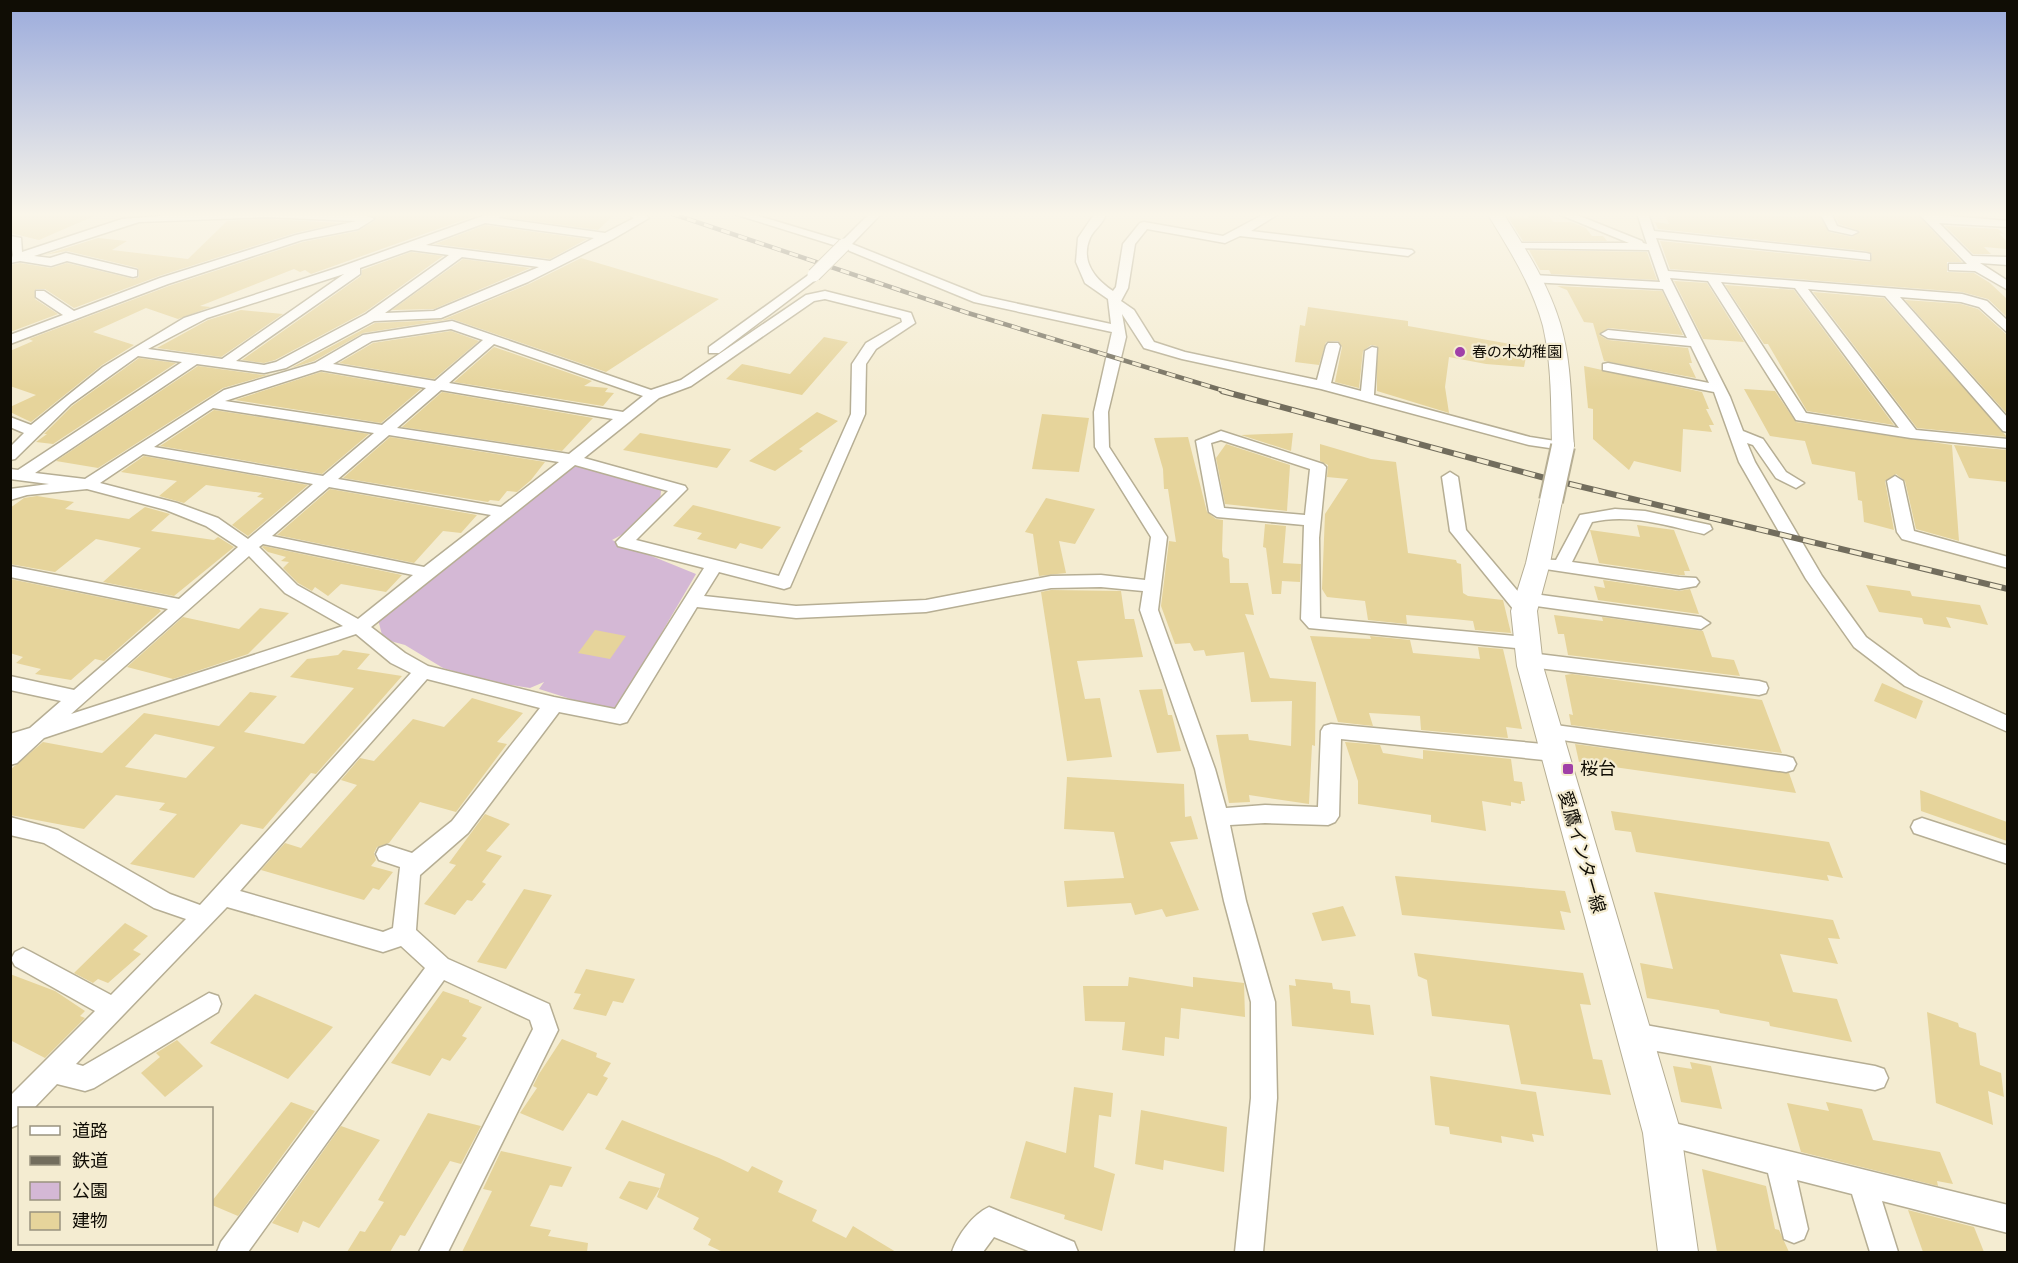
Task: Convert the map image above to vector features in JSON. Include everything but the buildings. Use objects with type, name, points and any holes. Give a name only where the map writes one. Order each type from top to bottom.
[{"type":"main road","name":"愛鷹インター線","points":[[1530,272],[1552,326],[1559,373],[1563,446],[1551,501],[1550,565],[1526,605],[1528,652],[1551,742],[1662,1133],[1678,1252]]},
{"type":"street","points":[[129,272],[133,273]]},
{"type":"street","points":[[10,340],[194,272]]},
{"type":"street","points":[[10,456],[32,431],[84,386],[176,327],[208,313],[290,289],[337,272]]},
{"type":"street","points":[[225,363],[355,272]]},
{"type":"street","points":[[138,351],[264,369],[281,365],[371,317],[433,272]]},
{"type":"street","points":[[371,317],[436,315],[536,272]]},
{"type":"street","points":[[10,742],[359,627],[653,395],[817,272]]},
{"type":"street","points":[[910,272],[978,300],[1119,330]]},
{"type":"street","points":[[1086,272],[1089,280],[1130,313],[1149,345],[1182,355],[1323,385],[1529,441],[1563,446]]},
{"type":"street","points":[[1125,272],[1122,288],[1114,300],[1119,330],[1101,412],[1102,447],[1159,537],[1149,610],[1189,720],[1218,817],[1235,901],[1263,1002],[1264,1098],[1250,1252]]},
{"type":"street","points":[[1662,272],[1719,389],[1748,462],[1793,543],[1860,642],[1912,681],[2007,725]]},
{"type":"street","points":[[1987,272],[2007,286]]},
{"type":"street","points":[[1534,279],[1713,279],[1962,298],[1983,304],[2007,329]]},
{"type":"street","points":[[1713,279],[1801,417],[1911,434],[2007,444]]},
{"type":"street","points":[[1798,284],[1911,434]]},
{"type":"street","points":[[1888,291],[2007,428]]},
{"type":"street","points":[[40,294],[72,316]]},
{"type":"street","points":[[10,495],[20,490],[68,489],[88,484],[210,403],[229,393],[320,366],[368,338],[387,334],[453,325],[653,395],[686,383],[810,298],[825,295],[906,316],[909,323],[871,346],[859,364],[858,414],[784,583],[713,567],[624,542],[679,489],[572,459],[384,432],[210,403]]},
{"type":"street","points":[[1608,334],[1696,343]]},
{"type":"street","points":[[10,758],[254,543],[491,340]]},
{"type":"street","points":[[1323,385],[1333,346]]},
{"type":"street","points":[[1367,398],[1372,351]]},
{"type":"street","points":[[16,475],[194,360]]},
{"type":"street","points":[[320,366],[626,417]]},
{"type":"street","points":[[1608,367],[1719,389]]},
{"type":"street","points":[[10,421],[32,431]]},
{"type":"street","points":[[1737,434],[1758,442],[1781,475],[1796,483]]},
{"type":"street","points":[[1312,522],[1217,512],[1203,441],[1221,435],[1318,467],[1312,522],[1310,601],[1310,619],[1315,624],[1528,652],[1759,688]]},
{"type":"street","points":[[139,449],[325,483],[504,512]]},
{"type":"street","points":[[16,475],[88,484],[171,506],[212,522],[254,543],[428,573]]},
{"type":"street","points":[[1450,477],[1458,531],[1526,605],[1701,623]]},
{"type":"street","points":[[1895,481],[1905,532],[1908,535],[2007,563]]},
{"type":"street","points":[[1550,565],[1587,519],[1602,514],[1640,516],[1704,529]]},
{"type":"street","points":[[254,543],[291,589],[359,627],[398,658],[423,671],[554,704],[620,717],[713,567]]},
{"type":"street","points":[[1550,565],[1679,583],[1690,582]]},
{"type":"street","points":[[10,571],[183,606]]},
{"type":"street","points":[[693,602],[796,612],[926,606],[1051,582],[1101,581],[1151,586]]},
{"type":"street","points":[[10,1115],[223,896],[423,671]]},
{"type":"street","points":[[10,684],[77,698]]},
{"type":"street","points":[[404,934],[410,872],[416,863],[460,827],[554,704]]},
{"type":"street","points":[[1218,817],[1264,814],[1328,816],[1331,731],[1551,742],[1786,764]]},
{"type":"street","points":[[10,826],[50,836],[162,901],[204,916]]},
{"type":"street","points":[[1922,827],[2007,855]]},
{"type":"street","points":[[387,854],[416,863]]},
{"type":"street","points":[[223,896],[383,942],[404,934]]},
{"type":"street","points":[[404,934],[440,967],[540,1012],[546,1029],[433,1252]]},
{"type":"street","points":[[23,959],[114,1009]]},
{"type":"street","points":[[231,1252],[440,967]]},
{"type":"street","points":[[53,1071],[85,1079],[208,1004]]},
{"type":"street","points":[[1634,1035],[1875,1077]]},
{"type":"street","points":[[1662,1133],[2007,1219]]},
{"type":"street","points":[[1779,1162],[1794,1229]]},
{"type":"street","points":[[1862,1183],[1884,1252]]},
{"type":"street","points":[[966,1252],[989,1221],[1064,1252]]},
{"type":"green space","points":[[572,459],[676,488],[661,491],[660,501],[625,533],[612,540],[696,574],[617,709],[590,705],[539,689],[544,682],[530,688],[485,681],[443,668],[405,645],[383,639],[377,615]]},
{"type":"railway","points":[[846,272],[968,313],[1228,392]]},
{"type":"railway","points":[[1222,391],[1545,478],[2008,589]]},
{"type":"place","name":"春の木幼稚園","points":[[1460,352]]},
{"type":"place","name":"桜台","points":[[1568,769]]}]
